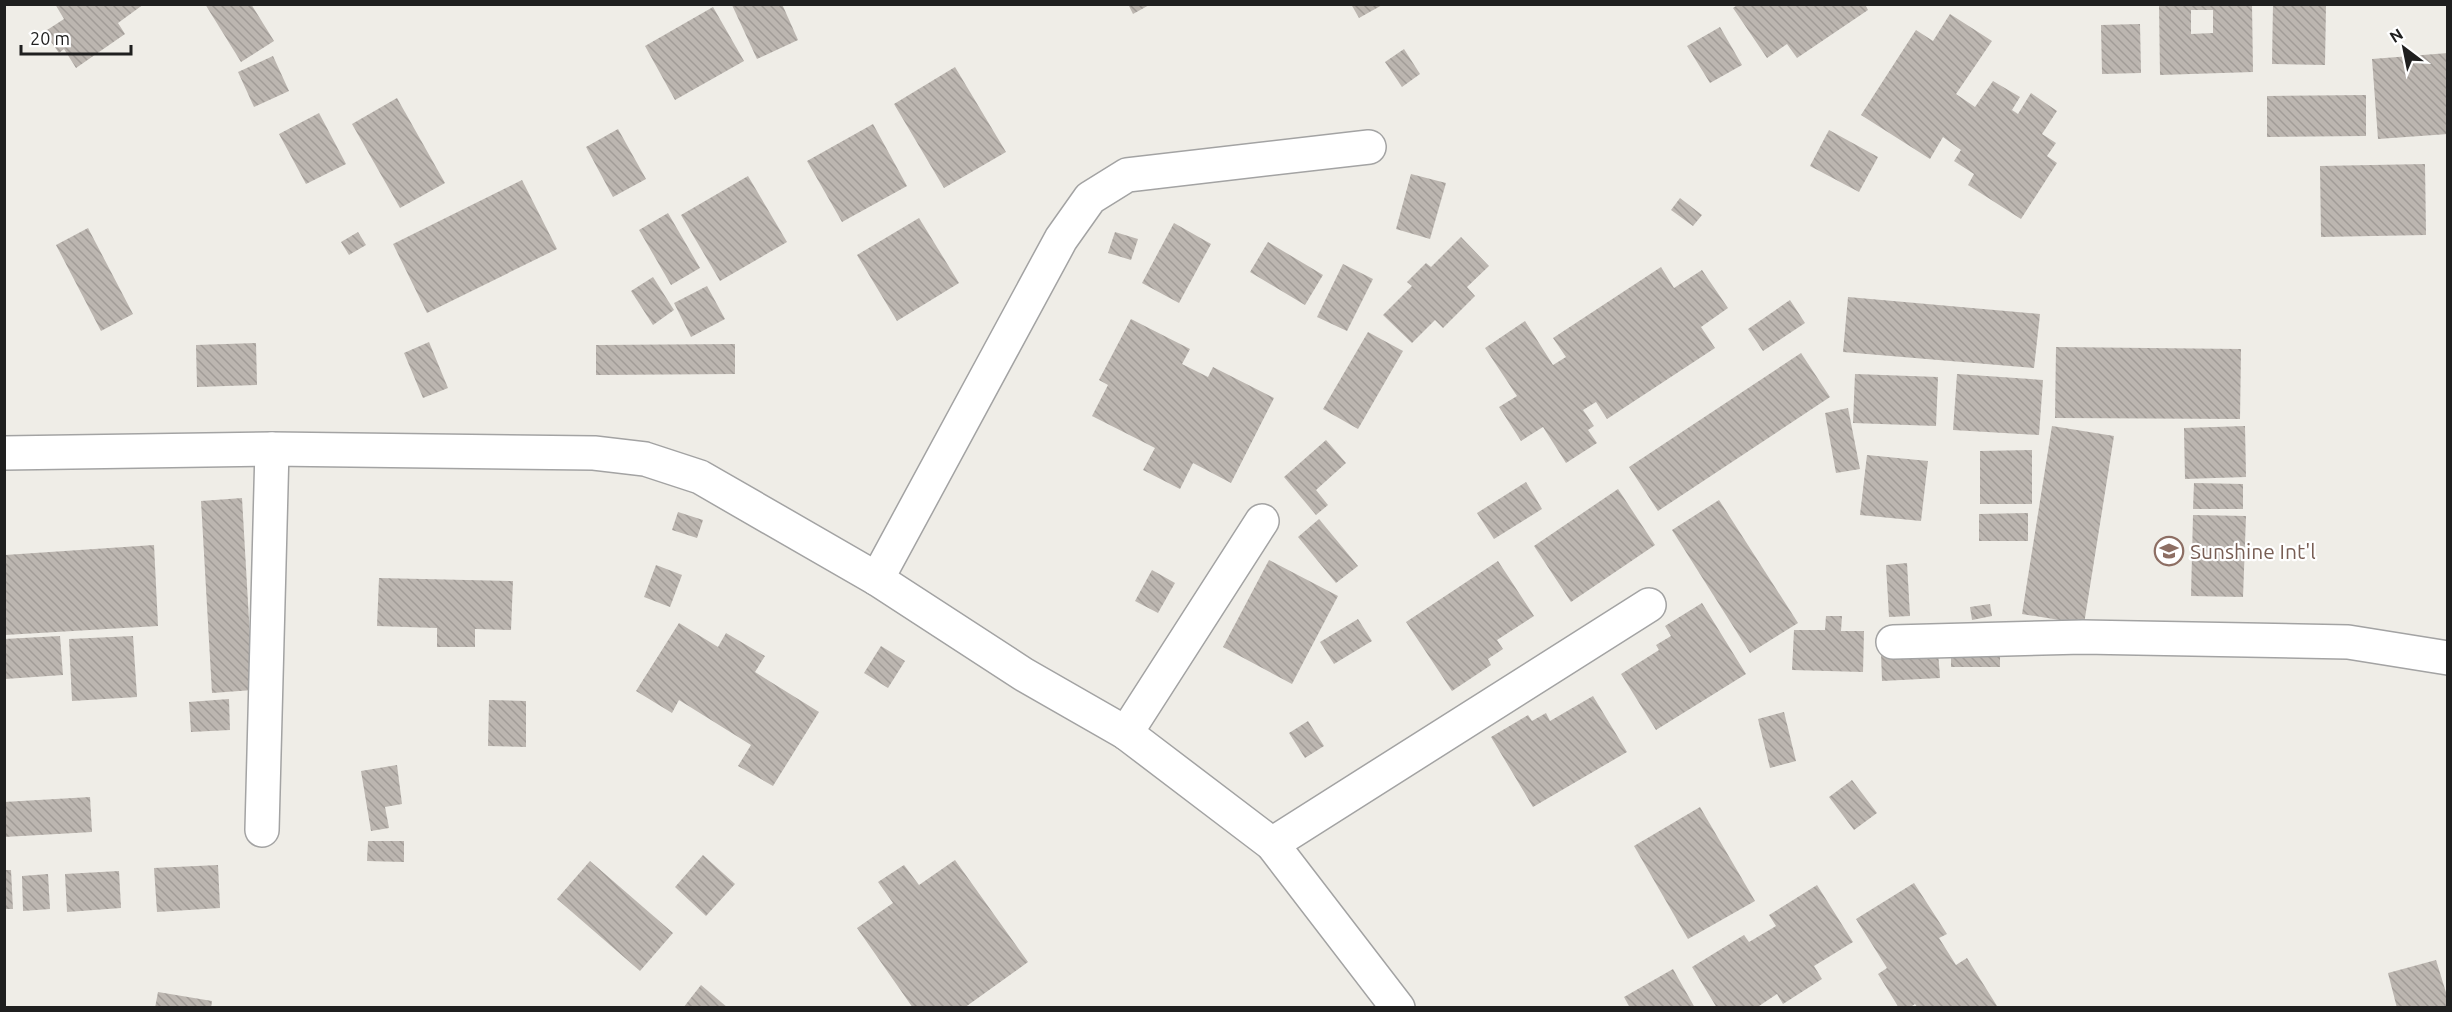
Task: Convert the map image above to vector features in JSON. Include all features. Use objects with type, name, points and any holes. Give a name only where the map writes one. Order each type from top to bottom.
[{"type":"street","points":[[877,579],[1061,239],[1090,198],[1127,175],[1369,147]]},
{"type":"street","points":[[262,830],[272,449]]},
{"type":"street","points":[[4,453],[272,449],[594,453],[645,459],[700,477],[877,579],[1023,674],[1126,733],[1272,844],[1398,1008]]},
{"type":"street","points":[[1126,733],[1262,521]]},
{"type":"street","points":[[1272,844],[1649,605]]},
{"type":"street","points":[[1893,642],[2083,637],[2348,642],[2448,658]]},
{"type":"building","points":[[55,4],[144,4],[118,23],[125,34],[76,68],[64,49],[59,53],[44,32],[64,19]]},
{"type":"building","points":[[205,4],[251,4],[274,41],[241,62]]},
{"type":"building","points":[[782,4],[798,40],[757,59],[732,5]]},
{"type":"building","points":[[1128,4],[1151,4],[1133,14]]},
{"type":"building","points":[[1351,4],[1384,4],[1359,18]]},
{"type":"building","points":[[1739,4],[1865,4],[1868,10],[1797,58],[1787,44],[1767,58],[1733,8]]},
{"type":"building","points":[[2159,4],[2252,4],[2253,72],[2160,75]],"holes":[[[2191,10],[2213,10],[2213,33],[2191,34]]]},
{"type":"building","points":[[2273,4],[2326,4],[2325,65],[2272,64]]},
{"type":"building","points":[[713,7],[744,61],[675,100],[645,46]]},
{"type":"building","points":[[1950,14],[1992,41],[1956,94],[1975,107],[1993,81],[2020,97],[2012,110],[2018,114],[2031,93],[2057,111],[2042,134],[2056,143],[2047,156],[2057,163],[2021,219],[1968,185],[1974,174],[1954,161],[1961,150],[1943,137],[1930,159],[1861,115],[1916,30],[1933,41]]},
{"type":"building","points":[[2140,24],[2141,73],[2102,74],[2101,25]]},
{"type":"building","points":[[1720,27],[1742,65],[1710,83],[1687,46]]},
{"type":"building","points":[[1404,49],[1420,74],[1402,87],[1385,62]]},
{"type":"building","points":[[2448,53],[2448,134],[2378,139],[2372,59]]},
{"type":"building","points":[[273,56],[289,91],[254,107],[238,72]]},
{"type":"building","points":[[955,67],[1006,152],[944,188],[894,104]]},
{"type":"building","points":[[2366,95],[2366,136],[2267,137],[2267,96]]},
{"type":"building","points":[[397,98],[445,183],[400,208],[352,124]]},
{"type":"building","points":[[319,113],[346,164],[306,184],[279,134]]},
{"type":"building","points":[[873,124],[907,186],[842,222],[807,161]]},
{"type":"building","points":[[618,129],[646,179],[613,197],[586,147]]},
{"type":"building","points":[[1829,130],[1878,157],[1859,192],[1810,166]]},
{"type":"building","points":[[2425,164],[2426,235],[2321,237],[2320,166]]},
{"type":"building","points":[[1411,174],[1446,183],[1430,239],[1396,229]]},
{"type":"building","points":[[748,176],[787,242],[720,281],[681,215]]},
{"type":"building","points":[[522,180],[557,249],[427,313],[393,244]]},
{"type":"building","points":[[1680,198],[1702,215],[1693,226],[1671,210]]},
{"type":"building","points":[[668,213],[700,268],[671,285],[639,230]]},
{"type":"building","points":[[919,218],[959,283],[897,321],[857,255]]},
{"type":"building","points":[[1174,223],[1211,244],[1179,303],[1142,283]]},
{"type":"building","points":[[88,228],[133,314],[101,331],[56,245]]},
{"type":"building","points":[[358,232],[366,245],[349,255],[341,242]]},
{"type":"building","points":[[1115,232],[1138,239],[1131,260],[1108,253]]},
{"type":"building","points":[[1461,237],[1489,266],[1467,287],[1475,296],[1443,328],[1435,320],[1412,343],[1383,315],[1412,286],[1407,282],[1426,263],[1431,267]]},
{"type":"building","points":[[1268,242],[1323,275],[1305,305],[1250,272]]},
{"type":"building","points":[[1343,264],[1373,279],[1347,331],[1317,317]]},
{"type":"building","points":[[1661,267],[1674,288],[1702,270],[1728,308],[1701,327],[1715,348],[1607,419],[1596,402],[1583,410],[1594,426],[1588,430],[1597,443],[1566,463],[1543,427],[1521,441],[1499,407],[1517,396],[1485,348],[1525,321],[1553,365],[1566,357],[1553,338]]},
{"type":"building","points":[[653,277],[674,310],[653,325],[631,291]]},
{"type":"building","points":[[707,286],[725,319],[691,337],[674,303]]},
{"type":"building","points":[[1848,297],[2040,314],[2034,368],[1843,352]]},
{"type":"building","points":[[1790,300],[1805,323],[1763,351],[1748,329]]},
{"type":"building","points":[[1131,319],[1190,349],[1182,364],[1208,377],[1213,367],[1274,398],[1231,483],[1193,463],[1180,489],[1143,470],[1155,448],[1092,416],[1108,385],[1099,380]]},
{"type":"building","points":[[1368,332],[1403,351],[1358,429],[1323,409]]},
{"type":"building","points":[[429,342],[448,388],[423,398],[404,353]]},
{"type":"building","points":[[256,343],[257,385],[197,387],[196,345]]},
{"type":"building","points":[[735,344],[735,374],[596,375],[596,345]]},
{"type":"building","points":[[2056,347],[2241,349],[2240,419],[2055,418]]},
{"type":"building","points":[[1801,353],[1830,397],[1658,511],[1629,467]]},
{"type":"building","points":[[1855,374],[1938,377],[1936,426],[1853,423]]},
{"type":"building","points":[[1957,374],[2043,380],[2039,435],[1953,430]]},
{"type":"building","points":[[1848,408],[1860,469],[1836,473],[1825,413]]},
{"type":"building","points":[[2052,426],[2114,436],[2084,624],[2022,614]]},
{"type":"building","points":[[2245,426],[2246,477],[2185,479],[2184,428]]},
{"type":"building","points":[[1326,440],[1346,463],[1316,490],[1328,505],[1316,515],[1284,477]]},
{"type":"building","points":[[2032,450],[2032,504],[1980,504],[1980,451]]},
{"type":"building","points":[[1867,455],[1928,461],[1921,521],[1860,515]]},
{"type":"building","points":[[1526,482],[1542,509],[1494,539],[1477,513]]},
{"type":"building","points":[[2194,483],[2243,484],[2243,509],[2193,509]]},
{"type":"building","points":[[1618,489],[1655,545],[1571,602],[1534,546]]},
{"type":"building","points":[[242,498],[253,690],[212,693],[201,501]]},
{"type":"building","points":[[1719,500],[1798,623],[1750,653],[1672,530]]},
{"type":"building","points":[[678,512],[703,520],[697,538],[672,530]]},
{"type":"building","points":[[2028,513],[2028,541],[1979,541],[1979,514]]},
{"type":"building","points":[[2193,515],[2246,516],[2243,597],[2191,596]]},
{"type":"building","points":[[1319,519],[1358,566],[1336,583],[1298,537]]},
{"type":"building","points":[[154,545],[158,626],[5,635],[5,555]]},
{"type":"building","points":[[1269,560],[1338,596],[1292,684],[1223,647]]},
{"type":"building","points":[[1498,561],[1534,616],[1497,640],[1503,649],[1488,659],[1491,665],[1452,691],[1406,622]]},
{"type":"building","points":[[1907,563],[1910,616],[1889,617],[1886,565]]},
{"type":"building","points":[[656,565],[682,575],[670,607],[644,597]]},
{"type":"building","points":[[1152,570],[1175,583],[1158,613],[1135,601]]},
{"type":"building","points":[[379,578],[513,581],[511,630],[475,629],[475,647],[437,647],[437,628],[377,626]]},
{"type":"building","points":[[1702,603],[1746,674],[1656,730],[1621,674],[1659,650],[1656,645],[1671,636],[1665,626]]},
{"type":"building","points":[[1990,604],[1992,616],[1972,620],[1970,607]]},
{"type":"building","points":[[1826,616],[1842,616],[1841,631],[1864,631],[1863,672],[1792,670],[1794,630],[1825,630]]},
{"type":"building","points":[[1358,619],[1372,641],[1334,664],[1320,642]]},
{"type":"building","points":[[679,623],[718,647],[726,633],[765,656],[755,672],[819,712],[773,786],[738,766],[751,745],[679,700],[672,713],[636,691]]},
{"type":"building","points":[[60,636],[63,675],[5,679],[4,639]]},
{"type":"building","points":[[133,636],[137,697],[72,701],[69,639]]},
{"type":"building","points":[[881,646],[905,661],[888,688],[864,673]]},
{"type":"building","points":[[1951,648],[2000,648],[2000,667],[1951,667]]},
{"type":"building","points":[[1938,651],[1940,678],[1882,681],[1881,653]]},
{"type":"building","points":[[1593,696],[1627,752],[1533,807],[1491,737],[1528,715],[1532,721],[1546,713],[1550,721]]},
{"type":"building","points":[[229,699],[230,730],[191,732],[189,702]]},
{"type":"building","points":[[489,700],[526,701],[526,747],[488,746]]},
{"type":"building","points":[[1784,712],[1796,761],[1770,768],[1758,719]]},
{"type":"building","points":[[1308,721],[1324,746],[1305,758],[1289,733]]},
{"type":"building","points":[[397,765],[402,804],[385,807],[389,828],[371,831],[361,771]]},
{"type":"building","points":[[1852,780],[1877,813],[1854,830],[1829,797]]},
{"type":"building","points":[[90,797],[92,832],[4,837],[4,802]]},
{"type":"building","points":[[1700,807],[1755,901],[1688,939],[1634,846]]},
{"type":"building","points":[[368,841],[404,841],[404,862],[367,861]]},
{"type":"building","points":[[703,855],[735,884],[706,916],[675,887]]},
{"type":"building","points":[[955,860],[1028,962],[964,1008],[913,1008],[857,928],[893,903],[878,882],[904,865],[919,885]]},
{"type":"building","points":[[590,861],[673,933],[640,971],[557,899]]},
{"type":"building","points":[[218,865],[220,908],[157,912],[154,868]]},
{"type":"building","points":[[4,870],[11,870],[13,909],[4,909]]},
{"type":"building","points":[[119,871],[121,908],[67,912],[65,874]]},
{"type":"building","points":[[48,874],[50,909],[23,911],[22,876]]},
{"type":"building","points":[[1914,883],[1947,934],[1939,938],[1956,965],[1967,958],[1997,1006],[1918,1008],[1915,1004],[1909,1008],[1899,1008],[1878,974],[1887,968],[1856,919]]},
{"type":"building","points":[[1817,885],[1853,942],[1814,966],[1822,979],[1783,1004],[1777,994],[1756,1008],[1717,1008],[1692,967],[1744,935],[1749,942],[1776,926],[1769,915]]},
{"type":"building","points":[[2436,960],[2448,999],[2448,1008],[2397,1008],[2388,973]]},
{"type":"building","points":[[1673,969],[1695,1008],[1630,1008],[1624,997]]},
{"type":"building","points":[[701,985],[728,1008],[683,1008]]},
{"type":"building","points":[[158,992],[212,1001],[211,1008],[155,1008]]},
{"type":"place","name":"Sunshine Int'l","points":[[2169,551]]}]
